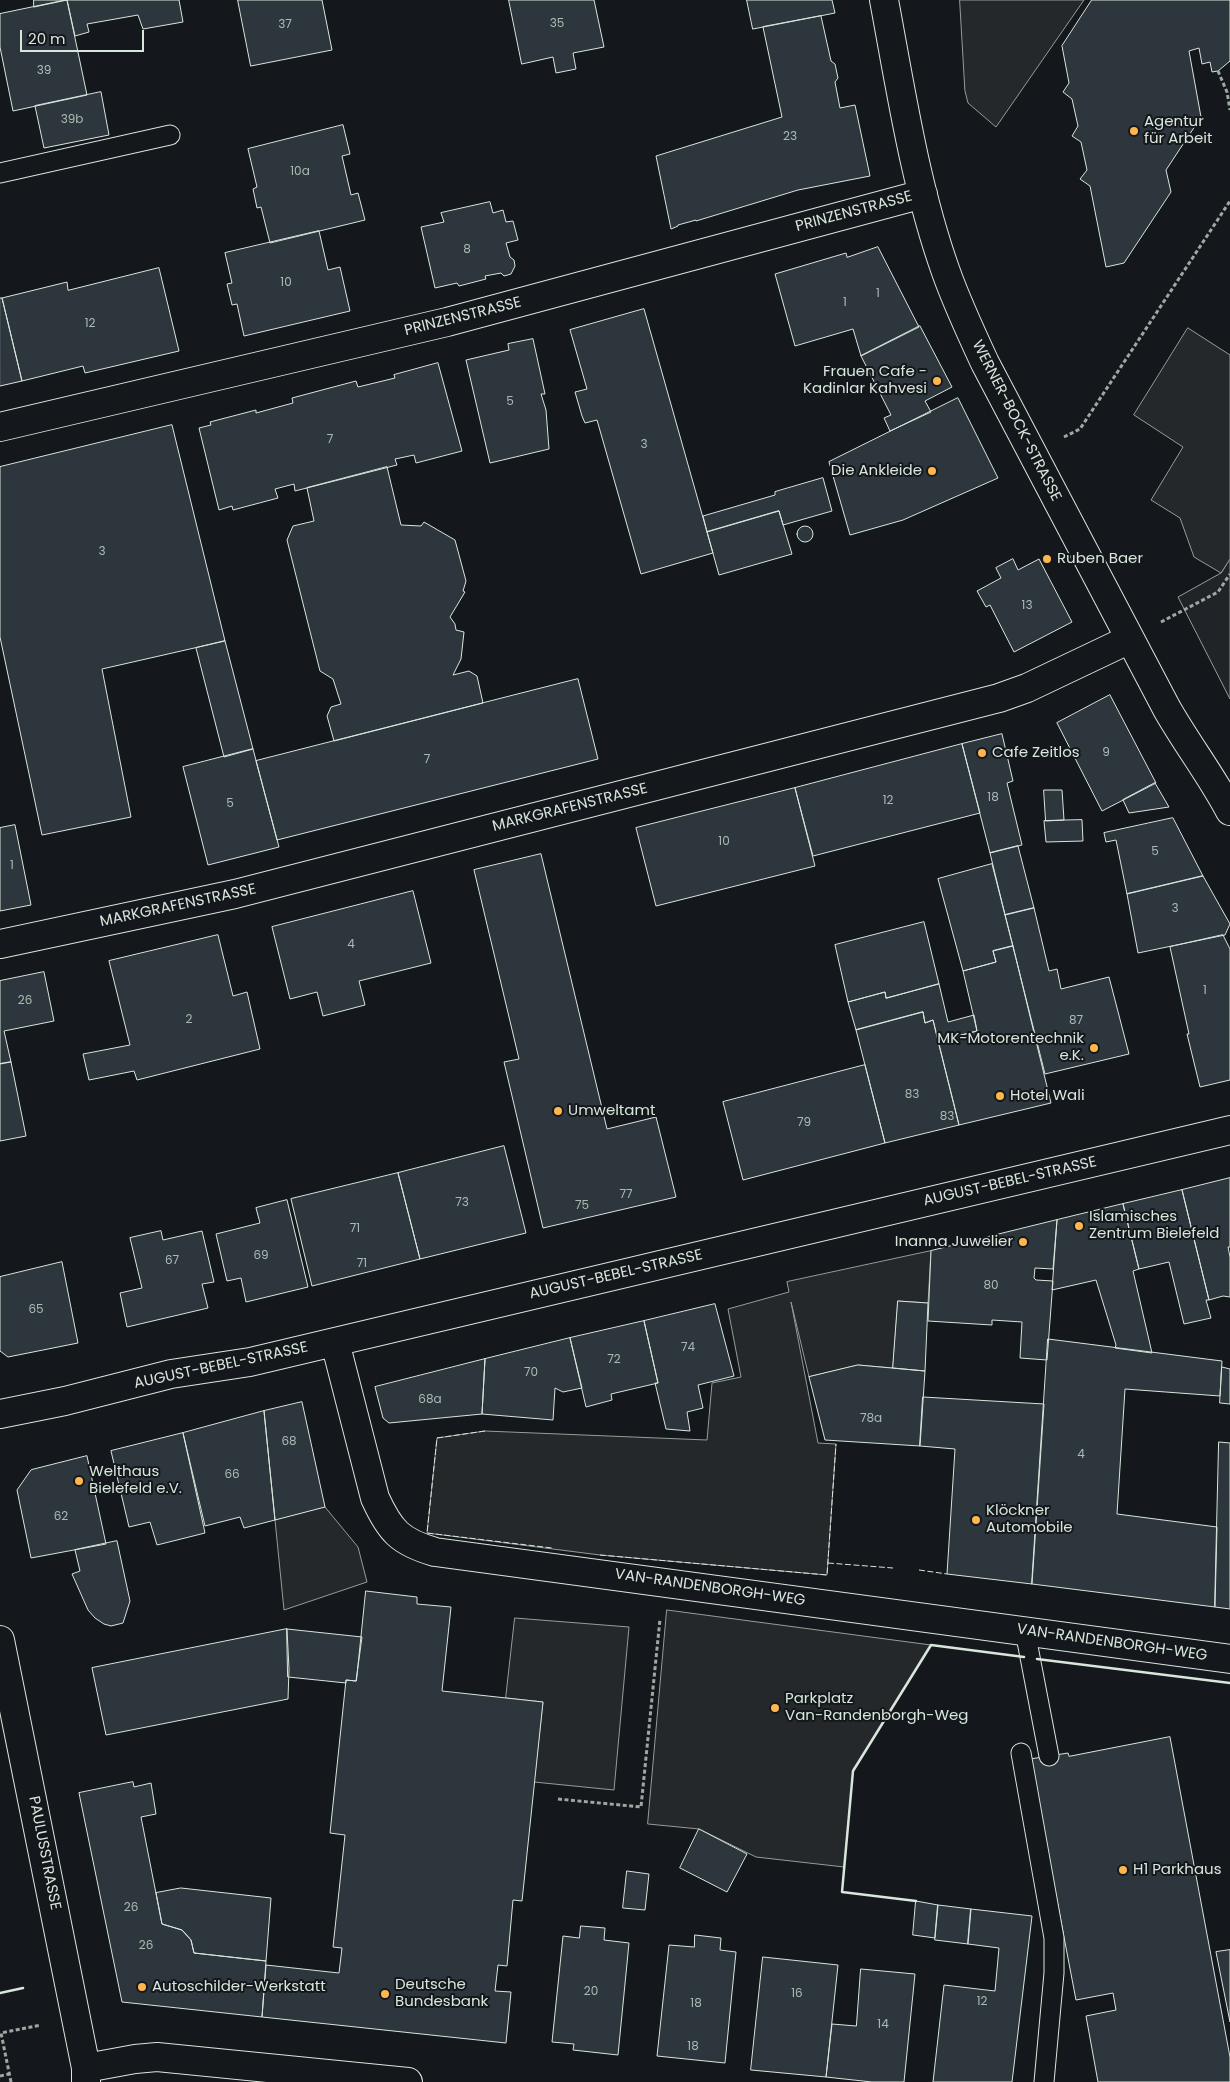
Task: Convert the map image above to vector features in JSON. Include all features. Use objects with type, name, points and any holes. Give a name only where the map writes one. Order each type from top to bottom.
[{"type":"street","name":"WERNER-BOCK-STRASSE","points":[[884,0],[923,194],[946,271],[965,321],[984,363],[1167,709],[1188,744],[1210,775],[1230,810]]},
{"type":"street","name":"PRINZENSTRASSE","points":[[0,427],[447,322],[923,194]]},
{"type":"street","name":"MARKGRAFENSTRASSE","points":[[0,944],[244,892],[999,698],[1027,688],[1130,638]]},
{"type":"street","name":"AUGUST-BEBEL-STRASSE","points":[[0,1414],[65,1401],[171,1374],[250,1362],[1230,1130]]},
{"type":"street","name":"VAN-RANDENBORGH-WEG","points":[[335,1342],[375,1498],[384,1518],[398,1536],[414,1546],[434,1552],[1230,1659]]},
{"type":"street","name":"PAULUSSTRASSE","points":[[0,1640],[88,2077]]},
{"type":"street","points":[[88,2077],[135,2059],[157,2057],[408,2082]]},
{"type":"lane","points":[[0,172],[170,135]]},
{"type":"lane","points":[[1025,1631],[1049,1756]]},
{"type":"lane","points":[[1021,1752],[1054,1938],[1054,1973],[1044,2082]]},
{"type":"path","points":[[1218,71],[1230,110]]},
{"type":"path","points":[[1033,454],[1080,428],[1230,201]]},
{"type":"path","points":[[1130,638],[1218,592],[1230,574]]},
{"type":"path","points":[[558,1800],[641,1807],[662,1605],[675,1583]]},
{"type":"path","points":[[1,2033],[11,2082]]},
{"type":"path","points":[[0,2076],[9,2074]]},
{"type":"shaded area","points":[[960,0],[1084,0],[996,127],[968,103],[965,91]]},
{"type":"shaded area","points":[[1188,328],[1230,355],[1230,559],[1221,573],[1194,557],[1180,518],[1151,500],[1183,447],[1134,415]]},
{"type":"shaded area","points":[[1230,559],[1230,699],[1178,597],[1221,573]]},
{"type":"shaded area","points":[[931,1251],[928,1303],[898,1301],[893,1368],[858,1365],[809,1377],[791,1302],[818,1443],[836,1444],[827,1575],[600,1555],[427,1533],[437,1438],[485,1431],[707,1440],[712,1383],[741,1377],[728,1309],[789,1292],[787,1282]]},
{"type":"shaded area","points":[[325,1507],[358,1547],[367,1582],[284,1610],[275,1520]]},
{"type":"shaded area","name":"Parkplatz Van-Randenborgh-Weg","points":[[667,1610],[931,1645],[853,1771],[844,1867],[756,1857],[699,1829],[648,1824]]},
{"type":"shaded area","points":[[515,1618],[629,1627],[614,1790],[534,1782],[543,1702],[506,1698]]},
{"type":"building","points":[[34,0],[67,0],[34,7]]},
{"type":"building","points":[[67,0],[179,0],[183,22],[143,29],[138,15],[87,24],[89,32],[75,36]]},
{"type":"building","points":[[67,0],[87,95],[13,111],[0,47],[0,14]]},
{"type":"building","points":[[238,0],[322,0],[332,50],[251,66]]},
{"type":"building","points":[[509,0],[594,0],[604,47],[573,53],[576,69],[556,73],[553,57],[522,64]]},
{"type":"building","points":[[747,0],[832,0],[835,13],[753,29]]},
{"type":"building","name":"Agentur für Arbeit","points":[[1092,0],[1230,0],[1230,61],[1218,71],[1212,72],[1210,62],[1202,64],[1199,48],[1189,51],[1201,117],[1166,170],[1171,192],[1124,263],[1106,267],[1090,186],[1080,179],[1087,170],[1081,142],[1072,136],[1078,126],[1072,99],[1063,92],[1069,83],[1062,46]]},
{"type":"building","points":[[821,16],[831,61],[835,64],[838,78],[835,82],[840,108],[855,105],[870,176],[798,190],[678,225],[671,229],[656,156],[782,117],[763,27]]},
{"type":"building","points":[[101,92],[109,135],[44,148],[35,106]]},
{"type":"building","points":[[343,125],[350,154],[342,156],[351,195],[358,193],[365,220],[270,243],[261,207],[257,208],[253,189],[257,187],[248,149]]},
{"type":"building","points":[[490,202],[493,213],[503,210],[506,222],[513,221],[518,240],[506,243],[515,266],[511,274],[504,276],[501,273],[485,276],[486,279],[459,286],[457,283],[435,288],[421,227],[444,222],[441,213]]},
{"type":"building","points":[[319,231],[328,270],[340,267],[350,311],[244,336],[237,304],[232,305],[227,284],[232,283],[225,253]]},
{"type":"building","points":[[878,247],[919,327],[861,356],[853,329],[795,346],[775,274],[846,253],[847,257]]},
{"type":"building","points":[[159,268],[179,351],[85,373],[83,366],[22,381],[2,298],[67,282],[68,290]]},
{"type":"building","points":[[0,298],[2,298],[22,381],[0,386]]},
{"type":"building","points":[[644,309],[713,553],[641,574],[597,420],[585,423],[575,392],[587,389],[570,330]]},
{"type":"building","points":[[920,326],[952,387],[925,401],[931,412],[890,431],[884,418],[891,415],[861,356]]},
{"type":"building","points":[[533,339],[545,394],[541,394],[546,410],[549,449],[490,463],[466,360],[509,350],[508,344]]},
{"type":"building","points":[[438,363],[462,451],[416,463],[414,455],[395,459],[397,465],[295,491],[294,484],[275,489],[278,498],[233,510],[232,506],[219,510],[199,428],[211,425],[210,422],[293,403],[292,398],[356,381],[358,387],[395,378],[394,375]]},
{"type":"building","points":[[958,398],[998,478],[903,520],[850,535],[829,462]]},
{"type":"building","points":[[172,425],[225,641],[102,669],[131,817],[42,835],[0,637],[0,467]]},
{"type":"building","points":[[387,467],[401,525],[421,526],[424,522],[455,540],[466,581],[463,591],[465,592],[450,617],[455,624],[456,630],[464,632],[461,659],[453,675],[469,671],[477,676],[483,703],[334,741],[327,716],[331,707],[341,704],[333,679],[320,671],[287,540],[293,526],[314,521],[307,488]]},
{"type":"building","points":[[823,478],[832,511],[783,525],[779,511],[707,532],[703,516],[775,495],[775,492]]},
{"type":"building","points":[[779,511],[792,554],[719,575],[707,532]]},
{"type":"building","points":[[802,526],[808,526],[813,531],[811,540],[802,542],[797,537],[797,531]]},
{"type":"building","points":[[1013,559],[1018,570],[1039,559],[1072,622],[1014,652],[990,605],[986,607],[977,591],[1001,578],[996,568]]},
{"type":"building","points":[[225,641],[253,749],[224,757],[196,648]]},
{"type":"building","points":[[578,679],[598,759],[277,840],[256,761]]},
{"type":"building","points":[[1110,695],[1156,783],[1102,811],[1057,723]]},
{"type":"building","points":[[1002,734],[1013,781],[1007,783],[1022,845],[990,853],[962,744]]},
{"type":"building","points":[[962,744],[980,813],[813,856],[795,788]]},
{"type":"building","points":[[253,749],[279,847],[208,865],[183,767]]},
{"type":"building","points":[[1155,783],[1169,807],[1129,813],[1123,800]]},
{"type":"building","points":[[795,788],[815,866],[656,906],[636,828]]},
{"type":"building","points":[[1044,790],[1062,790],[1064,820],[1046,821]]},
{"type":"building","points":[[1173,818],[1203,876],[1127,894],[1116,840],[1106,842],[1104,833]]},
{"type":"building","points":[[1082,820],[1083,841],[1046,842],[1044,821]]},
{"type":"building","points":[[15,825],[31,905],[0,911],[0,828]]},
{"type":"building","points":[[1018,846],[1034,908],[1005,915],[990,853]]},
{"type":"building","points":[[541,854],[607,1129],[656,1117],[676,1197],[543,1228],[504,1062],[519,1059],[474,870]]},
{"type":"building","points":[[992,864],[1013,946],[993,951],[996,962],[963,971],[938,879]]},
{"type":"building","points":[[1203,876],[1230,924],[1225,935],[1138,953],[1127,894]]},
{"type":"building","points":[[413,891],[431,963],[359,981],[365,1005],[323,1016],[317,992],[290,999],[272,927]]},
{"type":"building","points":[[1034,908],[1049,971],[1057,969],[1061,989],[1109,977],[1129,1054],[1045,1074],[1005,915]]},
{"type":"building","points":[[924,922],[939,984],[886,998],[885,992],[848,1002],[835,945]]},
{"type":"building","points":[[218,935],[233,996],[247,992],[260,1049],[137,1080],[134,1071],[89,1080],[83,1054],[130,1045],[109,961]]},
{"type":"building","points":[[1223,935],[1230,949],[1230,1080],[1200,1087],[1187,1034],[1189,1034],[1170,947]]},
{"type":"building","points":[[1013,946],[1051,1103],[959,1125],[938,1041],[977,1031],[963,971],[996,962],[993,951]]},
{"type":"building","points":[[44,972],[54,1021],[4,1031],[11,1062],[0,1064],[0,981]]},
{"type":"building","points":[[939,984],[948,1022],[974,1015],[977,1031],[938,1041],[933,1020],[925,1023],[923,1012],[856,1030],[848,1002],[885,992],[886,998]]},
{"type":"building","points":[[923,1012],[925,1023],[933,1020],[959,1125],[885,1143],[856,1030]]},
{"type":"building","points":[[11,1062],[26,1136],[0,1141],[0,1064]]},
{"type":"building","points":[[865,1065],[885,1143],[743,1180],[723,1102]]},
{"type":"building","points":[[504,1146],[526,1233],[420,1259],[398,1173]]},
{"type":"building","points":[[398,1173],[420,1259],[312,1286],[291,1199]]},
{"type":"building","points":[[1230,1178],[1230,1247],[1228,1247],[1230,1257],[1230,1297],[1223,1296],[1209,1300],[1182,1190]]},
{"type":"building","points":[[1182,1190],[1209,1300],[1206,1300],[1211,1318],[1184,1324],[1169,1262],[1139,1269],[1123,1204]]},
{"type":"building","points":[[287,1200],[308,1287],[246,1302],[241,1278],[227,1281],[216,1234],[260,1223],[256,1208]]},
{"type":"building","points":[[1123,1204],[1139,1269],[1133,1271],[1152,1353],[1115,1348],[1116,1345],[1096,1280],[1052,1290],[1057,1220]]},
{"type":"building","points":[[1057,1220],[1053,1269],[1035,1268],[1034,1278],[1036,1280],[1053,1281],[1047,1360],[1020,1358],[1022,1322],[992,1320],[992,1325],[928,1321],[931,1251]]},
{"type":"building","points":[[161,1231],[163,1240],[202,1231],[214,1282],[202,1284],[208,1308],[127,1327],[120,1293],[142,1288],[130,1238]]},
{"type":"building","points":[[62,1262],[78,1343],[8,1357],[0,1351],[0,1277]]},
{"type":"building","points":[[898,1301],[928,1303],[925,1371],[893,1368]]},
{"type":"building","points":[[715,1304],[734,1376],[698,1385],[703,1408],[687,1412],[690,1431],[666,1429],[655,1383],[658,1383],[644,1321]]},
{"type":"building","points":[[644,1321],[658,1383],[611,1394],[612,1400],[586,1407],[570,1338]]},
{"type":"building","points":[[570,1338],[582,1388],[563,1392],[555,1388],[553,1420],[482,1414],[485,1359]]},
{"type":"building","points":[[1048,1339],[1222,1361],[1220,1396],[1125,1389],[1117,1514],[1217,1527],[1215,1607],[1032,1584]]},
{"type":"building","points":[[485,1359],[482,1414],[389,1423],[383,1418],[375,1387]]},
{"type":"building","points":[[858,1365],[925,1371],[920,1446],[825,1440],[809,1377]]},
{"type":"building","points":[[1222,1367],[1230,1369],[1230,1404],[1220,1403]]},
{"type":"building","points":[[923,1397],[1044,1404],[1032,1584],[947,1574],[955,1449],[920,1446]]},
{"type":"building","points":[[302,1402],[325,1507],[275,1520],[264,1411]]},
{"type":"building","points":[[264,1411],[275,1520],[244,1528],[240,1517],[205,1526],[183,1433]]},
{"type":"building","points":[[183,1433],[205,1533],[157,1545],[150,1522],[129,1527],[111,1451]]},
{"type":"building","points":[[1219,1442],[1230,1443],[1230,1609],[1215,1607]]},
{"type":"building","points":[[87,1456],[106,1544],[31,1558],[17,1490],[31,1470]]},
{"type":"building","points":[[117,1541],[130,1601],[123,1623],[111,1626],[95,1618],[88,1610],[72,1574],[80,1571],[75,1550]]},
{"type":"building","points":[[366,1591],[417,1597],[417,1604],[451,1607],[442,1691],[543,1702],[522,1901],[513,1900],[507,1966],[498,1965],[495,1991],[511,1992],[506,2043],[262,2017],[266,1965],[339,1973],[342,1948],[333,1947],[345,1835],[330,1833],[346,1680],[356,1681]]},
{"type":"building","points":[[287,1629],[288,1699],[106,1735],[92,1668]]},
{"type":"building","points":[[287,1629],[362,1637],[356,1681],[346,1680],[346,1683],[288,1677]]},
{"type":"building","name":"H1 Parkhaus","points":[[1170,1737],[1230,2057],[1230,2082],[1098,2082],[1086,2016],[1116,2010],[1113,1993],[1076,2000],[1030,1759],[1068,1753],[1069,1756]]},
{"type":"building","points":[[133,1782],[134,1787],[151,1783],[156,1814],[141,1817],[162,1924],[182,1930],[191,1940],[194,1953],[266,1961],[262,2017],[122,2002],[79,1793]]},
{"type":"building","points":[[699,1829],[747,1854],[727,1892],[680,1868]]},
{"type":"building","points":[[627,1871],[649,1874],[645,1910],[623,1908]]},
{"type":"building","points":[[181,1888],[271,1898],[266,1961],[194,1953],[191,1940],[182,1930],[162,1924],[156,1893]]},
{"type":"building","points":[[916,1901],[938,1905],[935,1938],[913,1935]]},
{"type":"building","points":[[938,1905],[971,1909],[968,1944],[935,1940]]},
{"type":"building","points":[[971,1909],[1032,1916],[1012,2082],[933,2082],[944,1985],[995,1991],[999,1948],[968,1944]]},
{"type":"building","points":[[581,1926],[605,1928],[604,1940],[629,1943],[618,2055],[573,2050],[574,2044],[552,2042],[563,1936],[579,1938]]},
{"type":"building","points":[[695,1935],[721,1938],[720,1950],[736,1952],[725,2063],[657,2056],[669,1945],[694,1947]]},
{"type":"building","points":[[1230,1950],[1230,2022],[1216,1952]]},
{"type":"building","points":[[763,1957],[838,1965],[826,2077],[751,2070]]},
{"type":"building","points":[[861,1969],[915,1974],[904,2082],[872,2082],[826,2077],[832,2024],[856,2026]]},
{"type":"fence","points":[[485,1431],[437,1438],[427,1533],[552,1548]]},
{"type":"fence","points":[[600,1555],[827,1575],[836,1444]]},
{"type":"fence","points":[[828,1563],[893,1568]]},
{"type":"fence","points":[[919,1570],[947,1574]]},
{"type":"wall","points":[[916,1901],[842,1892],[853,1771],[931,1645],[1024,1657]]},
{"type":"wall","points":[[1037,1659],[1230,1683]]},
{"type":"wall","points":[[0,1993],[23,1988]]},
{"type":"place","name":"Agentur für Arbeit","points":[[1134,131]]},
{"type":"place","name":"Frauen Cafe - Kadinlar Kahvesi","points":[[937,381]]},
{"type":"place","name":"Die Ankleide","points":[[932,471]]},
{"type":"place","name":"Ruben Baer","points":[[1047,559]]},
{"type":"place","name":"Cafe Zeitlos","points":[[982,753]]},
{"type":"place","name":"MK-Motorentechnik e.K.","points":[[1094,1048]]},
{"type":"place","name":"Hotel Wali","points":[[1000,1096]]},
{"type":"place","name":"Umweltamt","points":[[558,1111]]},
{"type":"place","name":"Islamisches Zentrum Bielefeld","points":[[1079,1226]]},
{"type":"place","name":"Inanna Juwelier","points":[[1023,1242]]},
{"type":"place","name":"Welthaus Bielefeld e.V.","points":[[79,1481]]},
{"type":"place","name":"Klöckner Automobile","points":[[976,1520]]},
{"type":"place","name":"Parkplatz Van-Randenborgh-Weg","points":[[775,1708]]},
{"type":"place","name":"H1 Parkhaus","points":[[1123,1870]]},
{"type":"place","name":"Autoschilder-Werkstatt","points":[[142,1987]]},
{"type":"place","name":"Deutsche Bundesbank","points":[[385,1994]]}]
